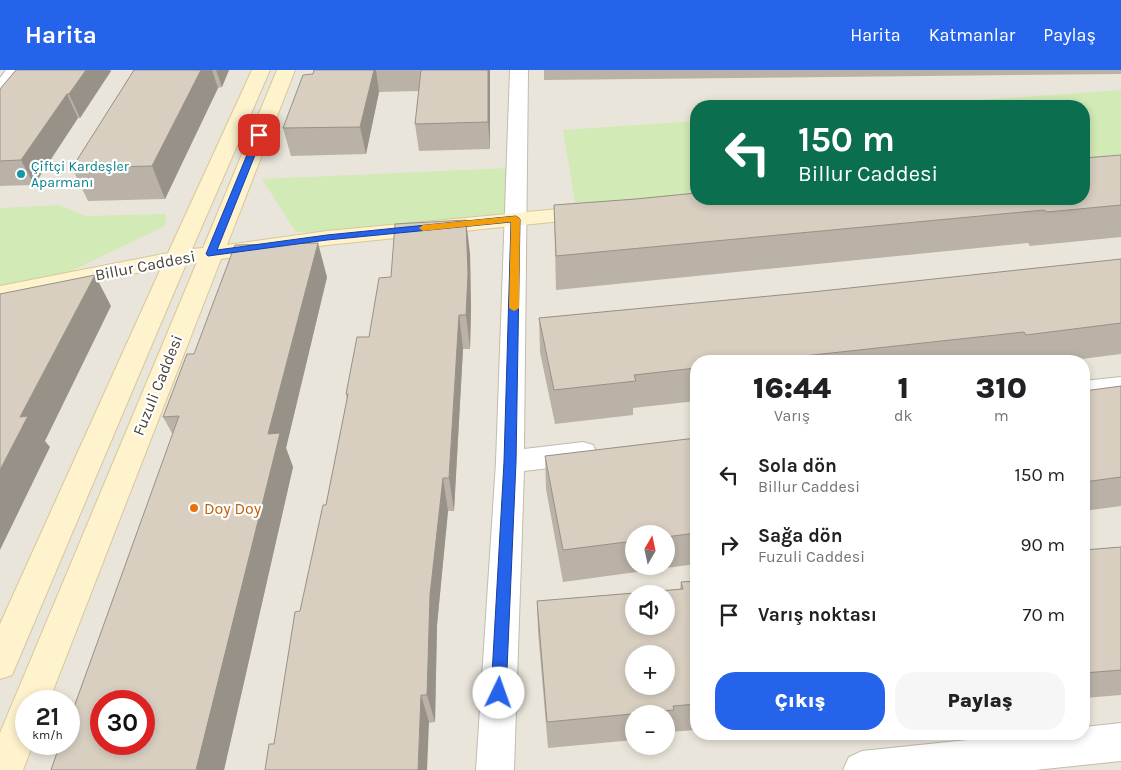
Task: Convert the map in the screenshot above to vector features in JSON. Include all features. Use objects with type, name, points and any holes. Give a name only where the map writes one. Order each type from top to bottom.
[{"type":"street","points":[[0,89],[15,70]]},
{"type":"street","name":"Fuzuli Caddesi","points":[[0,663],[220,159],[261,70]]},
{"type":"street","name":"Fuzuli Caddesi","points":[[35,690],[286,70]]},
{"type":"street","points":[[495,770],[510,462],[519,70]]},
{"type":"street","name":"Billur Caddesi","points":[[0,294],[177,258],[327,238],[613,210]]},
{"type":"street","points":[[1090,389],[1121,386]]},
{"type":"street","points":[[510,462],[608,450]]},
{"type":"street","points":[[4,770],[15,742]]},
{"type":"street","points":[[862,770],[1121,742]]},
{"type":"shaded area","points":[[0,70],[1121,70],[1121,770],[0,770]]},
{"type":"green space","points":[[1121,90],[1121,165],[1090,168],[1090,100],[980,100]]},
{"type":"green space","points":[[690,121],[690,200],[577,214],[563,130]]},
{"type":"green space","points":[[508,168],[509,218],[343,233],[296,232],[262,179]]},
{"type":"green space","points":[[59,205],[86,216],[166,214],[165,226],[44,284],[0,291],[0,208]]},
{"type":"building","points":[[16,70],[86,70],[21,160],[0,161],[0,89]]},
{"type":"building","points":[[134,70],[201,70],[152,166],[72,168]]},
{"type":"building","points":[[314,70],[374,70],[360,127],[283,128],[303,75],[313,74]]},
{"type":"building","points":[[421,70],[488,70],[488,122],[415,124]]},
{"type":"building","points":[[1121,155],[1121,205],[1047,212],[1044,210],[556,256],[554,205],[690,194],[690,205],[1090,205],[1090,158]]},
{"type":"building","points":[[466,220],[468,274],[466,315],[459,315],[449,478],[443,478],[430,595],[427,695],[421,695],[418,770],[265,770],[269,744],[274,744],[295,612],[300,611],[323,505],[326,505],[357,337],[369,337],[379,278],[391,277],[395,224]]},
{"type":"building","points":[[318,243],[268,434],[280,433],[196,770],[51,770],[56,755],[80,755],[80,690],[179,416],[163,417],[187,354],[194,354],[235,245]]},
{"type":"building","points":[[1121,259],[1121,323],[1026,335],[1024,332],[813,355],[690,355],[690,369],[634,375],[636,381],[554,390],[539,318],[812,292]]},
{"type":"building","points":[[95,275],[20,417],[28,416],[0,470],[0,294]]},
{"type":"building","points":[[1121,386],[1121,477],[1090,481],[1090,390]]},
{"type":"building","points":[[690,439],[690,534],[675,536],[675,525],[625,525],[625,542],[563,550],[545,456]]},
{"type":"building","points":[[1121,547],[1121,670],[1090,673],[1090,550]]},
{"type":"building","points":[[690,581],[690,705],[625,705],[625,715],[547,722],[537,601],[625,594],[625,635],[675,635],[675,590],[683,589],[681,582]]},
{"type":"slow traffic","points":[[423,228],[516,219],[514,308]]},
{"type":"place","name":"Çiftçi Kardeşler Aparmanı","points":[[21,174]]},
{"type":"place","name":"Doy Doy","points":[[194,508]]},
{"type":"route","points":[[259,135],[211,254],[327,238],[516,219],[510,462],[499,693]]}]
